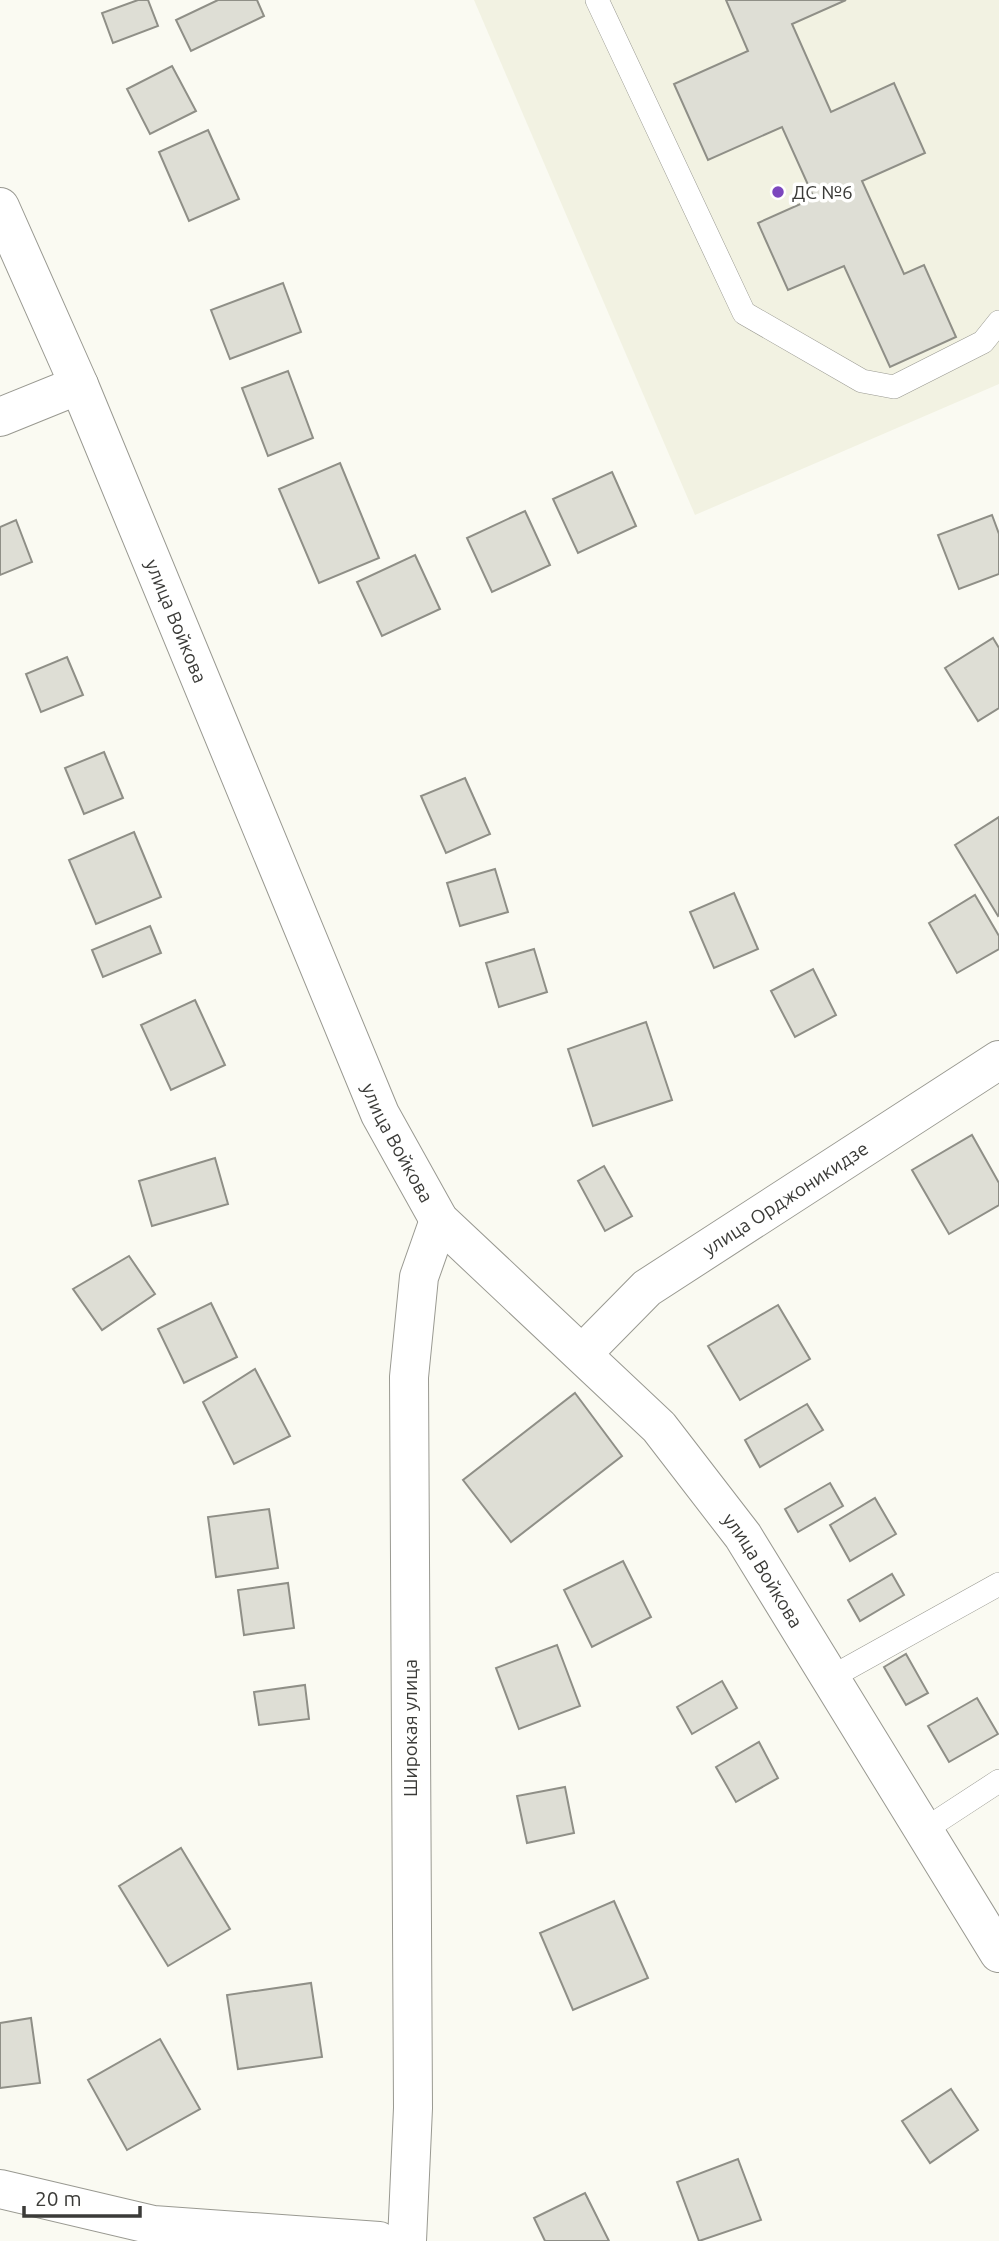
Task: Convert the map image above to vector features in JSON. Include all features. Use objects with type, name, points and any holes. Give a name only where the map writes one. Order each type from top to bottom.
[{"type":"street","name":"улица Войкова","points":[[0,207],[79,385],[380,1114],[439,1220],[659,1427],[743,1536],[999,1953]]},
{"type":"street","points":[[0,416],[79,385]]},
{"type":"street","name":"улица Орджоникидзе","points":[[583,1353],[647,1288],[999,1060]]},
{"type":"street","name":"Широкая улица","points":[[407,2241],[413,2108],[409,1377],[419,1277],[439,1220]]},
{"type":"street","points":[[0,2189],[153,2225],[262,2237],[379,2241]]},
{"type":"lane","points":[[597,0],[744,313],[862,381],[894,387],[982,342],[999,322]]},
{"type":"lane","points":[[830,1678],[999,1584]]},
{"type":"lane","points":[[924,1830],[999,1781]]},
{"type":"shaded area","name":"ДС №6","points":[[474,0],[999,0],[999,384],[695,515]]},
{"type":"building","points":[[138,0],[148,0],[158,26],[113,43],[102,13]]},
{"type":"building","points":[[218,0],[257,0],[264,16],[191,51],[176,20]]},
{"type":"building","points":[[726,0],[846,0],[792,24],[831,112],[894,83],[925,153],[862,181],[904,274],[924,265],[956,337],[890,367],[844,266],[788,290],[758,223],[814,198],[782,127],[708,160],[674,84],[748,51]]},
{"type":"building","points":[[172,66],[196,111],[150,134],[127,89]]},
{"type":"building","points":[[208,130],[239,199],[189,221],[159,152]]},
{"type":"building","points":[[283,283],[301,332],[230,359],[211,310]]},
{"type":"building","points":[[288,371],[313,438],[268,456],[242,388]]},
{"type":"building","points":[[340,463],[379,558],[319,583],[279,489]]},
{"type":"building","points":[[612,472],[636,526],[578,553],[553,499]]},
{"type":"building","points":[[525,511],[550,565],[492,592],[467,538]]},
{"type":"building","points":[[992,515],[999,534],[999,574],[959,589],[938,535]]},
{"type":"building","points":[[16,520],[32,562],[0,575],[0,527]]},
{"type":"building","points":[[415,555],[440,609],[382,636],[357,582]]},
{"type":"building","points":[[993,638],[999,648],[999,708],[978,721],[945,668]]},
{"type":"building","points":[[67,657],[83,695],[41,712],[26,674]]},
{"type":"building","points":[[104,752],[123,798],[84,814],[65,768]]},
{"type":"building","points":[[465,778],[490,834],[446,853],[421,796]]},
{"type":"building","points":[[999,817],[999,915],[998,916],[955,845]]},
{"type":"building","points":[[134,832],[161,897],[96,924],[69,860]]},
{"type":"building","points":[[495,869],[508,912],[460,926],[447,883]]},
{"type":"building","points":[[734,893],[758,949],[714,968],[690,912]]},
{"type":"building","points":[[975,895],[999,936],[999,949],[957,973],[929,923]]},
{"type":"building","points":[[150,926],[161,953],[103,977],[92,950]]},
{"type":"building","points":[[534,949],[547,992],[499,1007],[486,963]]},
{"type":"building","points":[[813,969],[836,1015],[795,1037],[771,991]]},
{"type":"building","points":[[195,1000],[225,1065],[171,1090],[141,1025]]},
{"type":"building","points":[[646,1022],[672,1100],[593,1126],[568,1049]]},
{"type":"building","points":[[972,1135],[999,1183],[999,1205],[949,1234],[912,1170]]},
{"type":"building","points":[[215,1158],[228,1204],[152,1226],[139,1181]]},
{"type":"building","points":[[604,1166],[632,1216],[605,1231],[578,1181]]},
{"type":"building","points":[[129,1256],[155,1294],[102,1330],[73,1289]]},
{"type":"building","points":[[211,1303],[237,1357],[184,1383],[158,1329]]},
{"type":"building","points":[[778,1305],[810,1359],[740,1400],[708,1346]]},
{"type":"building","points":[[255,1369],[290,1436],[234,1464],[203,1402]]},
{"type":"building","points":[[575,1393],[622,1456],[511,1542],[463,1480]]},
{"type":"building","points":[[807,1404],[823,1430],[760,1467],[745,1440]]},
{"type":"building","points":[[830,1483],[843,1506],[798,1532],[785,1509]]},
{"type":"building","points":[[875,1498],[896,1534],[850,1561],[830,1525]]},
{"type":"building","points":[[269,1509],[278,1568],[216,1577],[208,1517]]},
{"type":"building","points":[[623,1561],[651,1617],[592,1647],[564,1590]]},
{"type":"building","points":[[892,1574],[904,1595],[860,1621],[848,1600]]},
{"type":"building","points":[[288,1583],[294,1628],[244,1635],[238,1590]]},
{"type":"building","points":[[557,1645],[580,1706],[519,1729],[496,1668]]},
{"type":"building","points":[[906,1654],[928,1693],[906,1705],[884,1667]]},
{"type":"building","points":[[722,1681],[737,1708],[692,1734],[677,1707]]},
{"type":"building","points":[[305,1685],[309,1719],[259,1725],[254,1692]]},
{"type":"building","points":[[977,1698],[998,1734],[949,1762],[928,1726]]},
{"type":"building","points":[[759,1742],[778,1778],[736,1802],[716,1767]]},
{"type":"building","points":[[565,1787],[574,1833],[527,1843],[517,1796]]},
{"type":"building","points":[[181,1848],[230,1929],[168,1966],[119,1886]]},
{"type":"building","points":[[614,1901],[648,1978],[573,2010],[540,1933]]},
{"type":"building","points":[[311,1983],[322,2057],[238,2069],[227,1995]]},
{"type":"building","points":[[31,2018],[40,2083],[0,2088],[0,2023]]},
{"type":"building","points":[[160,2039],[200,2109],[127,2150],[88,2080]]},
{"type":"building","points":[[951,2089],[978,2130],[930,2163],[902,2121]]},
{"type":"building","points":[[738,2159],[761,2220],[699,2241],[677,2182]]},
{"type":"building","points":[[585,2193],[609,2241],[545,2241],[534,2218]]},
{"type":"place","name":"ДС №6","points":[[778,192]]}]
